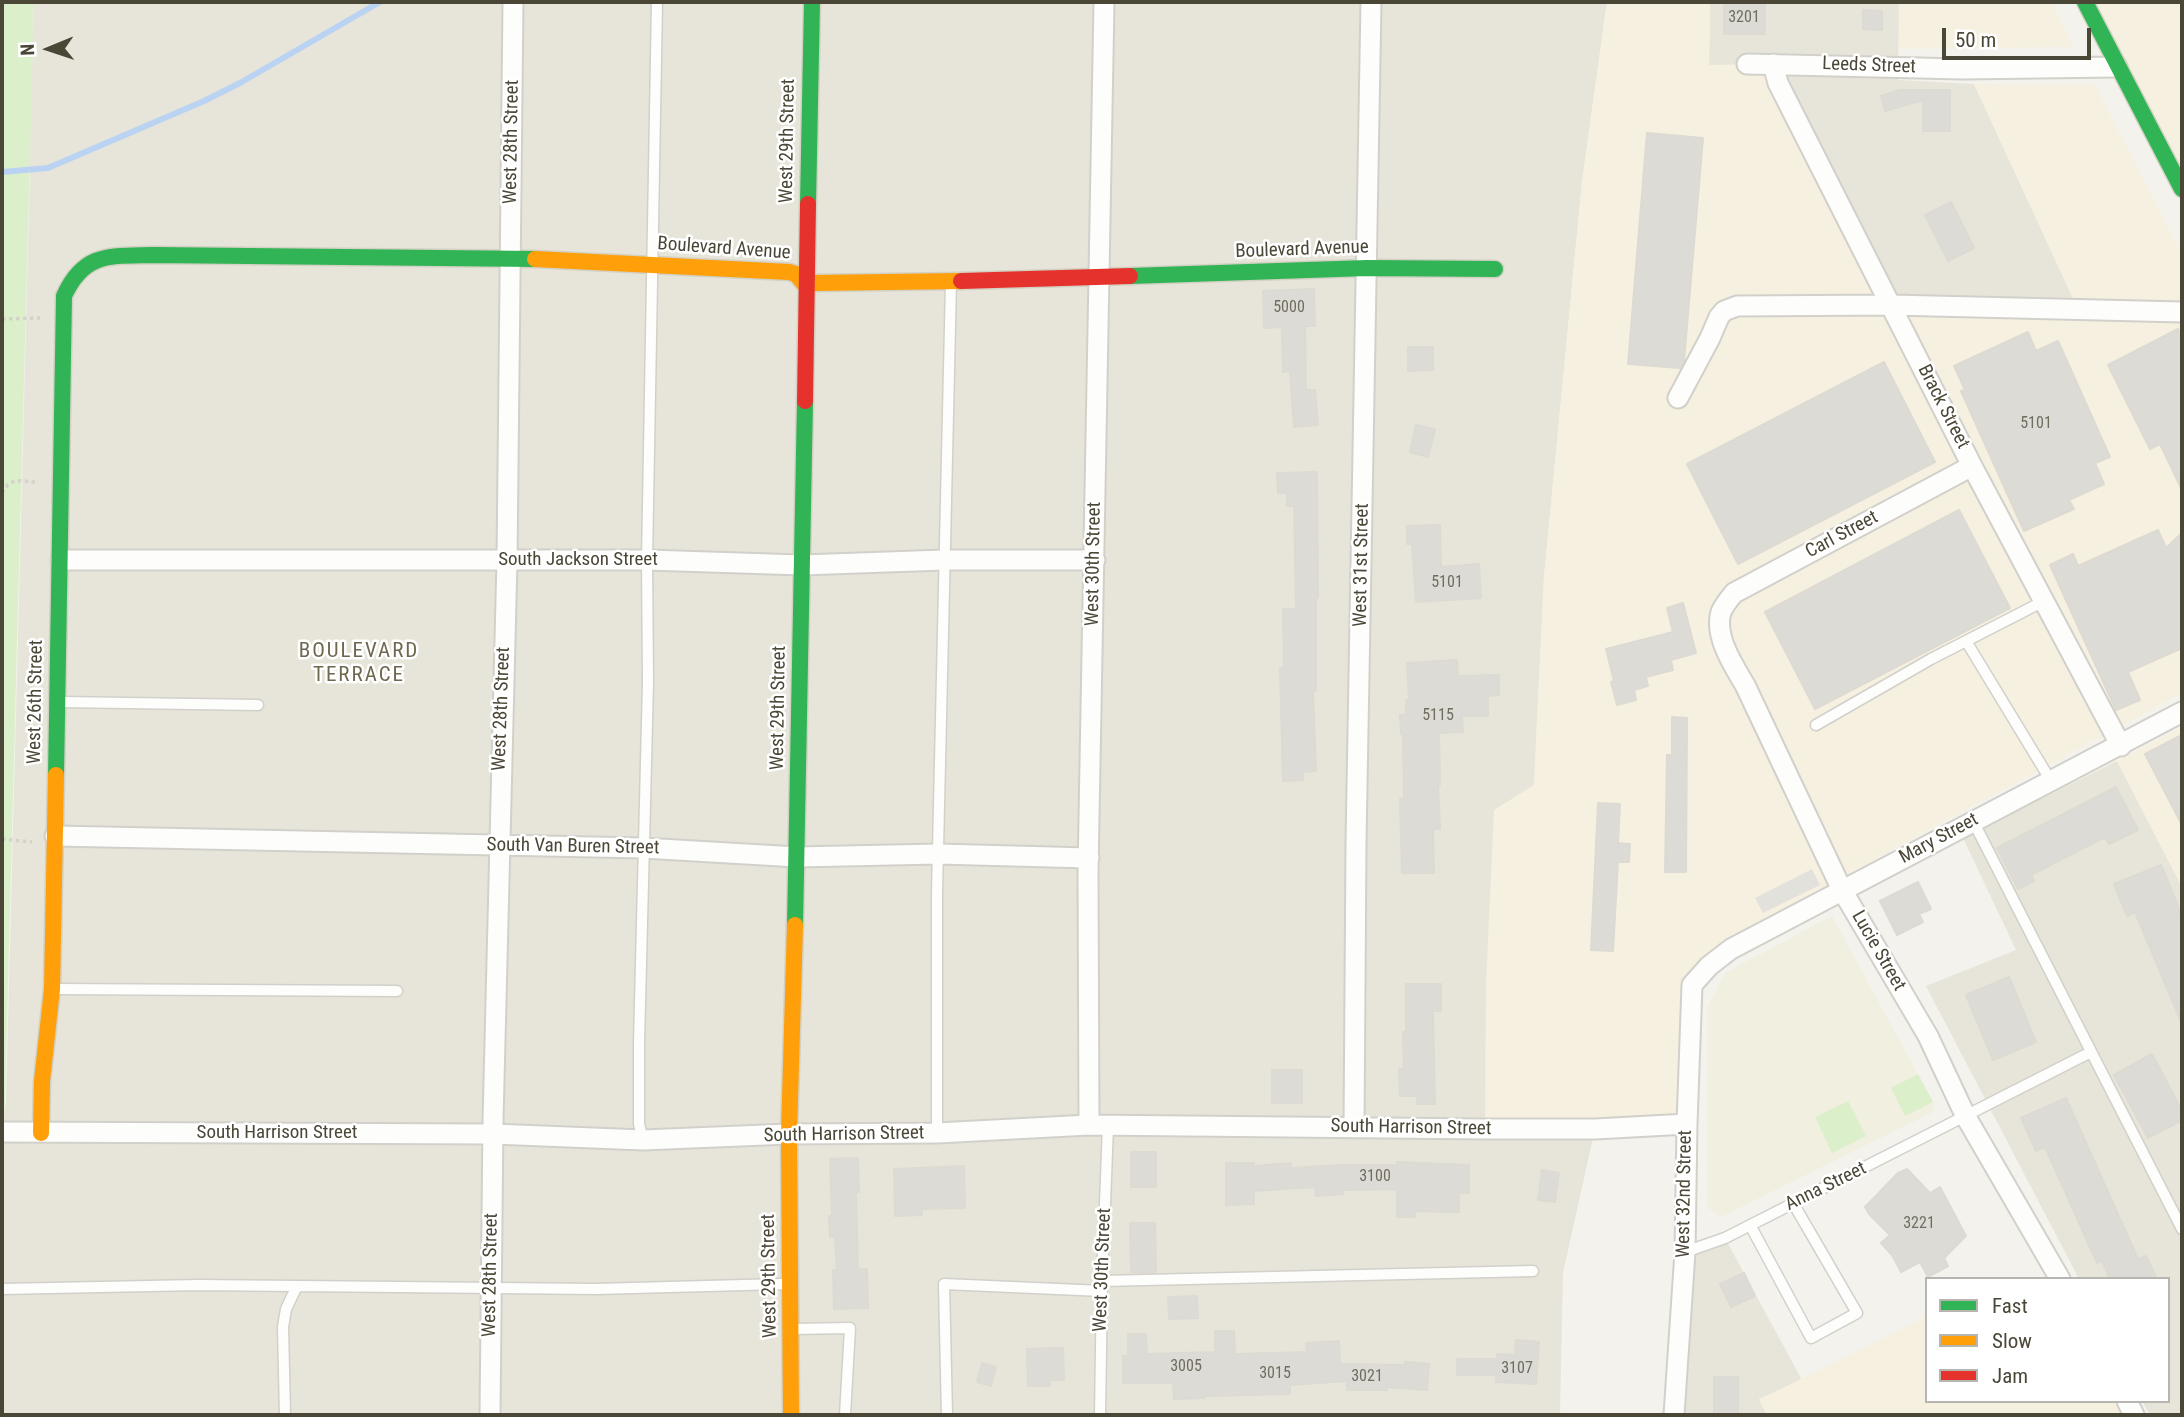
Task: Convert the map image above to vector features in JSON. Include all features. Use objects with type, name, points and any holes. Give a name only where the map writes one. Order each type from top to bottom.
[{"type":"street","name":"West 28th Street","points":[[490,1415],[493,1134],[507,560],[513,2]]},
{"type":"street","name":"West 29th Street","points":[[791,1415],[789,1134],[797,858],[812,2]]},
{"type":"street","name":"West 30th Street","points":[[1099,1126],[1089,858],[1104,2]]},
{"type":"street","name":"West 31st Street","points":[[1354,1128],[1356,843],[1371,2]]},
{"type":"street","points":[[2085,2],[2182,190]]},
{"type":"street","name":"Leeds Street","points":[[1747,64],[1962,69],[2117,67]]},
{"type":"street","name":"Brack Street","points":[[1773,64],[1778,83],[1972,466],[2121,746]]},
{"type":"street","name":"Boulevard Avenue","points":[[75,274],[82,266],[95,260],[153,255],[510,258],[654,265],[789,272],[796,274],[807,287],[813,284],[1074,279],[1367,268],[1494,269]]},
{"type":"street","name":"West 26th Street","points":[[41,1133],[42,1080],[52,989],[64,296],[75,274]]},
{"type":"street","points":[[1678,398],[1719,317],[1724,311],[1737,306],[1891,305],[2182,312]]},
{"type":"street","name":"Carl Street","points":[[1721,613],[1734,593],[1972,466]]},
{"type":"street","name":"South Jackson Street","points":[[61,560],[647,560],[802,565],[1095,559]]},
{"type":"street","name":"Lucie Street","points":[[1721,613],[1723,642],[1842,890],[1928,1036],[1966,1117],[2059,1277]]},
{"type":"street","name":"Mary Street","points":[[1700,975],[1731,949],[2182,712]]},
{"type":"street","name":"South Van Buren Street","points":[[55,836],[643,848],[797,858],[938,855],[1089,858]]},
{"type":"street","name":"West 32nd Street","points":[[1674,1415],[1685,1252],[1686,1124],[1692,985],[1700,975]]},
{"type":"street","name":"South Harrison Street","points":[[2,1132],[493,1134],[643,1140],[1099,1126],[1582,1129],[1686,1124]]},
{"type":"lane","points":[[643,1140],[639,1124],[639,1070],[648,695],[647,560],[657,2]]},
{"type":"lane","points":[[937,1133],[938,855],[951,282]]},
{"type":"lane","points":[[1816,725],[1863,697],[2044,601]]},
{"type":"lane","points":[[1966,641],[2051,781]]},
{"type":"lane","points":[[57,702],[258,705]]},
{"type":"lane","points":[[1973,821],[2182,1229]]},
{"type":"lane","points":[[52,989],[397,991]]},
{"type":"lane","name":"Anna Street","points":[[1685,1252],[1726,1238],[2091,1052]]},
{"type":"lane","name":"West 30th Street","points":[[1099,1126],[1102,1286],[1100,1415]]},
{"type":"lane","points":[[1750,1226],[1811,1338],[1857,1313],[1793,1203]]},
{"type":"lane","points":[[947,1415],[944,1284],[1102,1286],[1534,1271]]},
{"type":"lane","points":[[2,1289],[198,1285],[517,1290],[781,1284],[791,1287]]},
{"type":"lane","points":[[285,1415],[283,1327],[286,1309],[297,1286]]},
{"type":"lane","points":[[792,1329],[850,1328],[845,1415]]},
{"type":"path","points":[[2,318],[40,318]]},
{"type":"path","points":[[2,493],[7,484],[14,481],[36,482]]},
{"type":"path","points":[[2,839],[34,842]]},
{"type":"shaded area","points":[[34,2],[1607,2],[1582,182],[1544,577],[1534,785],[1595,1129],[1563,1273],[1560,1415],[2,1415],[2,1132],[6,1102]]},
{"type":"shaded area","points":[[1607,2],[1710,2],[1709,65],[1773,64],[1891,305],[2182,321],[2182,693],[1842,877],[1709,966],[1700,975],[1687,1124],[1485,1129],[1486,985],[1494,810],[1534,785],[1544,577],[1582,182]]},
{"type":"shaded area","points":[[1710,2],[1899,2],[1898,80],[1974,84],[2078,309],[1891,305],[1709,66]]},
{"type":"shaded area","points":[[1899,2],[2052,2],[2074,47],[1899,49]]},
{"type":"shaded area","points":[[2083,2],[2182,2],[2182,189]]},
{"type":"shaded area","points":[[1974,84],[2094,84],[2182,253],[2182,303],[2078,309]]},
{"type":"shaded area","points":[[2182,727],[2182,887],[2117,761]]},
{"type":"shaded area","points":[[2117,761],[2182,887],[2182,1415],[2150,1415],[2143,1403],[2170,1403],[2170,1277],[2078,1277],[1926,986],[2016,950],[1963,838]]},
{"type":"shaded area","points":[[1812,869],[1820,885],[1763,913],[1755,898]]},
{"type":"shaded area","points":[[1832,916],[1933,1102],[1933,1112],[1721,1217],[1707,1207],[1707,1008],[1725,973]]},
{"type":"shaded area","points":[[1725,1238],[1802,1380],[1759,1399],[1767,1415],[1674,1415],[1685,1252]]},
{"type":"shaded area","points":[[1925,1317],[1925,1403],[2128,1403],[2134,1415],[1767,1415],[1759,1400]]},
{"type":"green space","points":[[2,2],[34,2],[4,1132],[2,1132]]},
{"type":"green space","points":[[1918,1074],[1933,1102],[1905,1116],[1891,1088]]},
{"type":"green space","points":[[1848,1101],[1866,1136],[1832,1153],[1815,1117]]},
{"type":"building","points":[[1724,2],[1765,2],[1765,34],[1724,34]]},
{"type":"building","points":[[1863,10],[1882,11],[1882,30],[1863,29]]},
{"type":"building","points":[[1900,90],[1950,90],[1950,131],[1923,131],[1923,100],[1885,111],[1881,96]]},
{"type":"building","points":[[1647,133],[1703,138],[1684,361],[1680,368],[1628,364]]},
{"type":"building","points":[[1951,202],[1974,248],[1948,261],[1925,215]]},
{"type":"building","points":[[1314,289],[1315,326],[1305,326],[1306,390],[1315,390],[1318,425],[1294,427],[1290,371],[1283,372],[1282,327],[1264,328],[1263,291]]},
{"type":"building","points":[[2178,329],[2182,338],[2182,490],[2160,444],[2150,449],[2108,365]]},
{"type":"building","points":[[2028,332],[2036,351],[2058,341],[2110,457],[2095,463],[2104,484],[2069,500],[2074,509],[2024,531],[1961,391],[1965,390],[1954,366]]},
{"type":"building","points":[[1408,347],[1433,347],[1433,370],[1408,371]]},
{"type":"building","points":[[1884,362],[1935,462],[1738,564],[1687,464]]},
{"type":"building","points":[[1416,425],[1435,429],[1428,457],[1410,452]]},
{"type":"building","points":[[1317,472],[1318,598],[1316,691],[1313,691],[1316,771],[1303,772],[1303,780],[1283,781],[1280,668],[1284,668],[1283,609],[1296,609],[1294,506],[1287,506],[1287,493],[1278,493],[1277,473]]},
{"type":"building","points":[[1959,510],[2010,608],[1815,709],[1765,612]]},
{"type":"building","points":[[1440,525],[1441,567],[1479,564],[1481,598],[1416,602],[1412,544],[1407,544],[1407,526]]},
{"type":"building","points":[[2158,530],[2166,548],[2182,533],[2182,648],[2128,672],[2140,700],[2116,710],[2050,565],[2073,554],[2078,566]]},
{"type":"building","points":[[1683,603],[1696,653],[1671,660],[1673,670],[1646,677],[1648,686],[1634,690],[1636,700],[1617,705],[1606,649],[1673,632],[1667,608]]},
{"type":"building","points":[[1457,660],[1458,676],[1499,675],[1499,695],[1488,696],[1488,716],[1462,716],[1463,732],[1439,733],[1440,829],[1433,829],[1434,873],[1402,873],[1400,799],[1404,799],[1400,715],[1406,715],[1406,700],[1409,700],[1407,663]]},
{"type":"building","points":[[1672,717],[1687,718],[1686,872],[1665,872],[1667,755],[1672,755]]},
{"type":"building","points":[[2182,735],[2182,825],[2145,754]]},
{"type":"building","points":[[2116,787],[2138,830],[2109,844],[2105,837],[2031,875],[2034,881],[2018,889],[1997,848]]},
{"type":"building","points":[[1598,803],[1620,804],[1618,843],[1630,844],[1629,862],[1618,862],[1613,951],[1591,950]]},
{"type":"building","points":[[2161,865],[2182,916],[2182,1024],[2135,912],[2127,916],[2114,884]]},
{"type":"building","points":[[1918,882],[1931,909],[1919,914],[1923,922],[1897,935],[1880,901]]},
{"type":"building","points":[[2009,977],[2036,1042],[1993,1060],[1966,995]]},
{"type":"building","points":[[1406,984],[1441,984],[1441,1011],[1433,1011],[1435,1104],[1417,1104],[1417,1096],[1400,1096],[1399,1069],[1404,1069],[1403,1032],[1406,1032]]},
{"type":"building","points":[[2152,1054],[2182,1111],[2182,1120],[2148,1138],[2114,1075]]},
{"type":"building","points":[[1272,1070],[1302,1070],[1302,1103],[1272,1103]]},
{"type":"building","points":[[2066,1098],[2138,1259],[2146,1256],[2156,1277],[2109,1277],[2102,1261],[2097,1263],[2045,1147],[2036,1151],[2021,1118]]},
{"type":"building","points":[[1131,1152],[1156,1152],[1156,1187],[1131,1187]]},
{"type":"building","points":[[858,1158],[858,1269],[867,1269],[868,1308],[834,1309],[833,1270],[837,1270],[835,1237],[830,1237],[830,1159]]},
{"type":"building","points":[[1397,1162],[1469,1165],[1469,1193],[1459,1193],[1459,1212],[1415,1211],[1415,1217],[1397,1217],[1397,1189],[1342,1190],[1343,1194],[1316,1196],[1315,1187],[1254,1191],[1254,1204],[1226,1205],[1226,1163],[1254,1163],[1254,1166],[1291,1163],[1291,1168],[1397,1165]]},
{"type":"building","points":[[964,1166],[965,1208],[922,1209],[922,1215],[895,1216],[894,1169]]},
{"type":"building","points":[[1907,1169],[1930,1193],[1940,1187],[1966,1236],[1944,1258],[1948,1266],[1928,1277],[1920,1262],[1901,1272],[1892,1255],[1881,1243],[1890,1235],[1865,1207],[1898,1173]]},
{"type":"building","points":[[1542,1170],[1559,1173],[1555,1202],[1538,1200]]},
{"type":"building","points":[[1130,1223],[1155,1223],[1156,1272],[1131,1272]]},
{"type":"building","points":[[1744,1273],[1755,1296],[1731,1307],[1720,1284]]},
{"type":"building","points":[[1197,1296],[1198,1318],[1169,1319],[1168,1297]]},
{"type":"building","points":[[1215,1331],[1234,1331],[1235,1354],[1307,1352],[1306,1343],[1339,1341],[1340,1364],[1429,1364],[1427,1390],[1387,1387],[1387,1390],[1347,1390],[1347,1381],[1290,1385],[1290,1394],[1174,1399],[1173,1383],[1123,1383],[1123,1356],[1128,1356],[1128,1334],[1146,1334],[1147,1354],[1215,1352]]},
{"type":"building","points":[[1516,1340],[1539,1342],[1536,1384],[1496,1382],[1496,1375],[1457,1375],[1457,1359],[1497,1359],[1497,1354],[1515,1355]]},
{"type":"building","points":[[1063,1348],[1064,1380],[1049,1380],[1050,1386],[1028,1386],[1027,1349]]},
{"type":"building","points":[[982,1363],[996,1367],[991,1386],[977,1382]]},
{"type":"building","points":[[1714,1377],[1738,1377],[1738,1415],[1714,1415]]},
{"type":"waterway","points":[[2,172],[48,168],[204,101],[380,2]]},
{"type":"traffic: fast","points":[[808,204],[812,2]]},
{"type":"traffic: fast","points":[[2085,2],[2182,189]]},
{"type":"traffic: fast","points":[[56,775],[64,296],[80,271],[100,259],[138,255],[535,259]]},
{"type":"traffic: fast","points":[[1130,276],[1367,268],[1495,269]]},
{"type":"traffic: fast","points":[[795,925],[805,401]]},
{"type":"traffic: slow","points":[[535,259],[789,272],[796,274],[807,287],[813,283],[961,281]]},
{"type":"traffic: slow","points":[[41,1133],[42,1081],[52,989],[56,775]]},
{"type":"traffic: slow","points":[[791,1415],[789,1134],[795,925]]},
{"type":"traffic: jam","points":[[805,401],[808,204]]},
{"type":"traffic: jam","points":[[961,281],[1130,276]]},
{"type":"district","name":"BOULEVARD TERRACE","points":[[359,664]]}]
